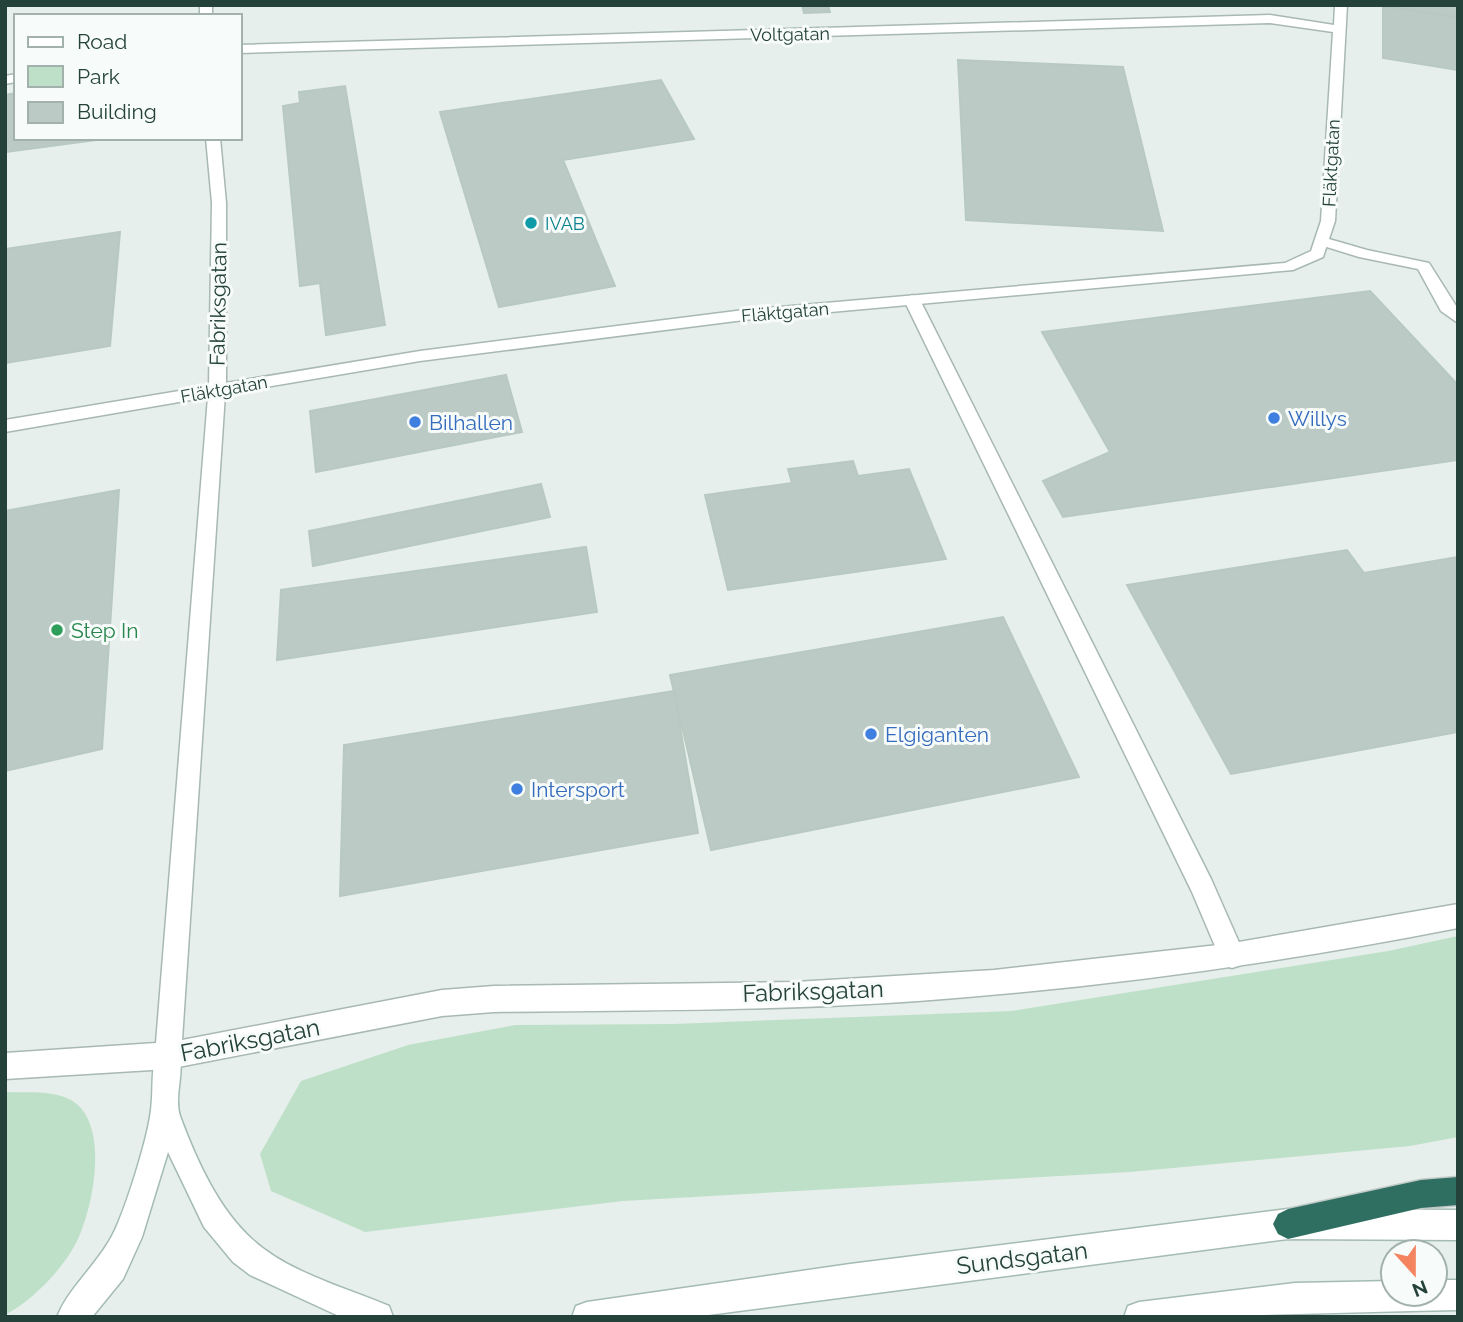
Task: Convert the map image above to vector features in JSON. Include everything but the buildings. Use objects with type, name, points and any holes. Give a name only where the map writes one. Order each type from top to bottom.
[{"type":"highway","points":[[1288,1224],[1421,1194],[1458,1191]]},
{"type":"street","name":"Fläktgatan","points":[[5,426],[433,354],[744,315],[1288,267],[1318,254],[1328,220],[1340,5]]},
{"type":"street","name":"Voltgatan","points":[[242,49],[1270,19],[1339,29]]},
{"type":"street","name":"Fabriksgatan","points":[[168,1056],[217,390],[219,203],[213,140]]},
{"type":"street","points":[[1322,241],[1364,254],[1424,265],[1447,308],[1458,318]]},
{"type":"street","points":[[912,300],[1202,887],[1232,956]]},
{"type":"street","name":"Fabriksgatan","points":[[5,1066],[168,1056],[442,1003],[494,999],[838,993],[1105,972],[1322,944],[1458,916]]},
{"type":"street","points":[[72,1317],[112,1268],[132,1227],[165,1112],[168,1056]]},
{"type":"street","points":[[165,1112],[197,1187],[224,1229],[259,1263],[378,1317]]},
{"type":"street","name":"Sundsgatan","points":[[587,1317],[850,1279],[1288,1224],[1458,1225]]},
{"type":"street","points":[[1139,1317],[1295,1298],[1458,1295]]},
{"type":"green space","points":[[1458,936],[1458,1137],[1410,1146],[1130,1172],[623,1201],[365,1232],[271,1191],[260,1154],[301,1081],[408,1045],[515,1025],[673,1024],[1012,1011],[1388,951]]},
{"type":"green space","points":[[5,1092],[38,1092],[69,1099],[82,1110],[91,1126],[95,1166],[88,1210],[70,1253],[55,1274],[36,1293],[5,1315]]},
{"type":"place","name":"IVAB","points":[[531,223]]},
{"type":"place","name":"Willys","points":[[1274,418]]},
{"type":"place","name":"Bilhallen","points":[[415,422]]},
{"type":"place","name":"Step In","points":[[57,630]]},
{"type":"place","name":"Elgiganten","points":[[871,734]]},
{"type":"place","name":"Intersport","points":[[517,789]]}]
